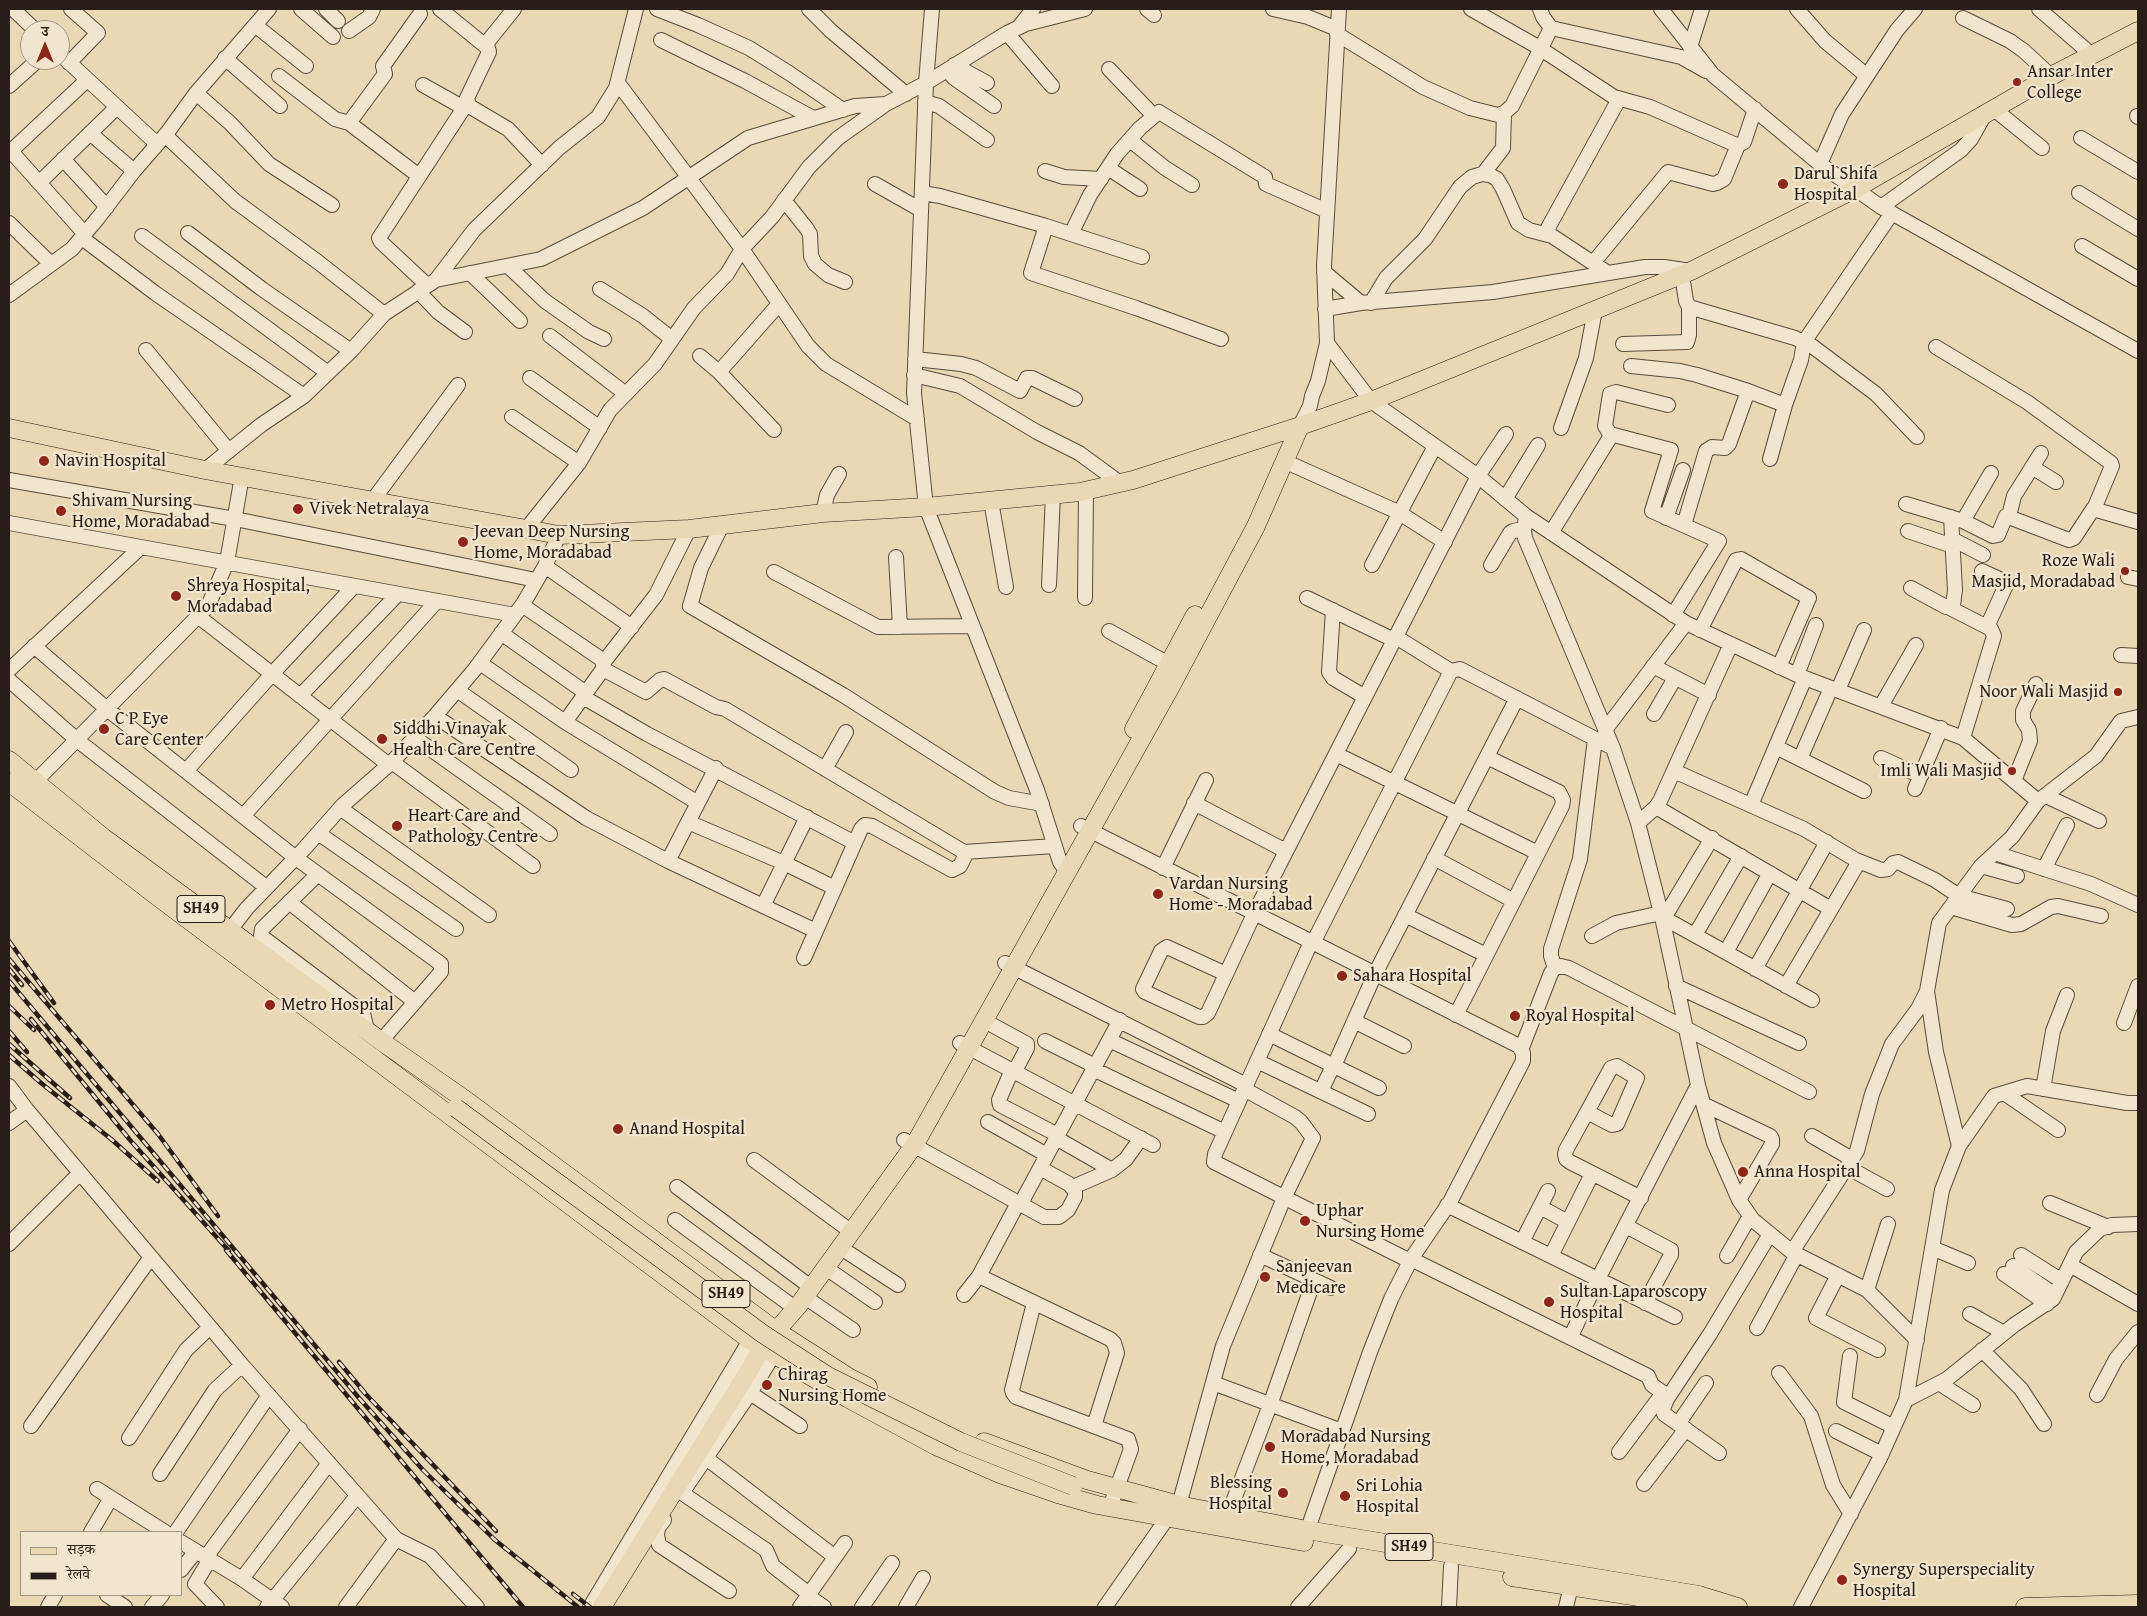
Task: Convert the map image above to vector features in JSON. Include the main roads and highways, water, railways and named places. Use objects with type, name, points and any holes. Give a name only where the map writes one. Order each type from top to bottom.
[{"type":"main road","points":[[9,428],[205,470],[559,535],[689,529],[823,513],[926,507],[1086,490],[1120,483],[1293,429],[1371,401],[1686,273],[1855,189],[2051,76],[2138,31]]},
{"type":"main road","points":[[964,1045],[983,1020],[1061,860],[1086,828],[1174,666],[1256,526],[1284,462],[1293,429]]},
{"type":"main road","points":[[1174,666],[1293,429]]},
{"type":"main road","name":"SH49","points":[[9,760],[104,838],[381,1041],[850,1378],[967,1436],[1109,1486],[1173,1511],[1305,1536],[1699,1595],[1735,1607]]},
{"type":"main road","name":"SH49","points":[[9,782],[170,906],[762,1347],[936,1446],[1000,1474],[1058,1494],[1104,1506],[1228,1515],[1349,1549],[1571,1586],[1628,1602],[1702,1607]]},
{"type":"main road","points":[[778,1327],[788,1303],[826,1268],[840,1248],[881,1178],[909,1143],[1009,965]]},
{"type":"main road","points":[[392,1072],[411,1075],[405,1058]]},
{"type":"main road","name":"SH49","points":[[411,1075],[755,1329],[828,1376],[961,1442],[1078,1488],[1104,1506]]},
{"type":"main road","points":[[602,1607],[762,1347],[804,1290],[845,1226],[862,1211]]},
{"type":"main road","points":[[1078,1488],[1109,1486]]},
{"type":"main road","points":[[2024,1607],[2138,1604]]},
{"type":"main road","name":"SH49","points":[[1712,1607],[1735,1607]]},
{"type":"railway","points":[[9,941],[54,1003]]},
{"type":"railway","points":[[9,959],[158,1134],[218,1216]]},
{"type":"railway","points":[[9,969],[22,985]]},
{"type":"railway","points":[[9,981],[359,1398],[423,1470],[495,1540],[578,1607]]},
{"type":"railway","points":[[9,1006],[34,1030]]},
{"type":"railway","points":[[31,1019],[130,1140],[229,1251]]},
{"type":"railway","points":[[9,1031],[27,1052]]},
{"type":"railway","points":[[9,1044],[70,1098]]},
{"type":"railway","points":[[9,1055],[111,1139],[158,1181]]},
{"type":"railway","points":[[226,1250],[523,1607]]},
{"type":"railway","points":[[339,1362],[365,1393]]},
{"type":"railway","points":[[360,1388],[496,1531]]},
{"type":"railway","points":[[573,1594],[590,1607]]},
{"type":"place","name":"Ansar Inter College","points":[[2017,82]]},
{"type":"place","name":"Darul Shifa Hospital","points":[[1783,184]]},
{"type":"place","name":"Navin Hospital","points":[[44,461]]},
{"type":"place","name":"Vivek Netralaya","points":[[298,509]]},
{"type":"place","name":"Shivam Nursing Home, Moradabad","points":[[61,511]]},
{"type":"place","name":"Jeevan Deep Nursing Home, Moradabad","points":[[463,542]]},
{"type":"place","name":"Roze Wali Masjid, Moradabad","points":[[2125,571]]},
{"type":"place","name":"Shreya Hospital, Moradabad","points":[[176,596]]},
{"type":"place","name":"Noor Wali Masjid","points":[[2118,692]]},
{"type":"place","name":"C P Eye Care Center","points":[[104,729]]},
{"type":"place","name":"Siddhi Vinayak Health Care Centre","points":[[382,739]]},
{"type":"place","name":"Imli Wali Masjid","points":[[2012,771]]},
{"type":"place","name":"Heart Care and Pathology Centre","points":[[397,826]]},
{"type":"place","name":"Vardan Nursing Home - Moradabad","points":[[1158,894]]},
{"type":"place","name":"Sahara Hospital","points":[[1342,976]]},
{"type":"place","name":"Metro Hospital","points":[[270,1005]]},
{"type":"place","name":"Royal Hospital","points":[[1515,1016]]},
{"type":"place","name":"Anand Hospital","points":[[618,1129]]},
{"type":"place","name":"Anna Hospital","points":[[1743,1172]]},
{"type":"place","name":"Uphar Nursing Home","points":[[1305,1221]]},
{"type":"place","name":"Sanjeevan Medicare","points":[[1265,1277]]},
{"type":"place","name":"Sultan Laparoscopy Hospital","points":[[1549,1302]]},
{"type":"place","name":"Chirag Nursing Home","points":[[767,1385]]},
{"type":"place","name":"Moradabad Nursing Home, Moradabad","points":[[1270,1447]]},
{"type":"place","name":"Blessing Hospital","points":[[1283,1493]]},
{"type":"place","name":"Sri Lohia Hospital","points":[[1345,1496]]},
{"type":"place","name":"Synergy Superspeciality Hospital","points":[[1842,1580]]}]
